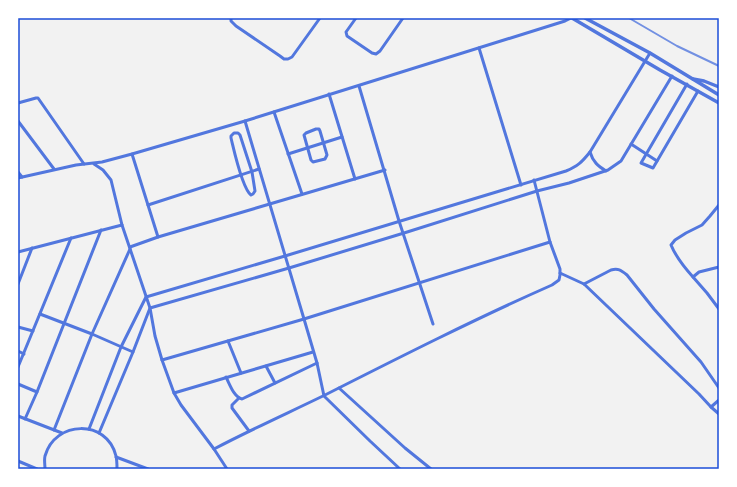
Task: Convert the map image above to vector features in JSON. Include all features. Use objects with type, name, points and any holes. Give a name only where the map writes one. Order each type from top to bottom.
[{"type":"street","points":[[231,18],[231,21],[236,26],[286,59],[292,57],[320,18]]},
{"type":"street","points":[[356,18],[346,32],[347,36],[372,53],[376,54],[380,52],[403,18]]},
{"type":"street","points":[[18,172],[20,178],[54,169],[113,160],[359,86],[571,18],[719,102]]},
{"type":"street","points":[[585,18],[650,53],[719,95]]},
{"type":"street","points":[[479,48],[521,184]]},
{"type":"street","points":[[89,429],[121,347],[146,297],[399,222],[566,171],[577,166],[590,152],[650,53]]},
{"type":"street","points":[[150,308],[289,268],[606,171],[621,161],[672,76]]},
{"type":"street","points":[[692,79],[704,81],[719,87]]},
{"type":"street","points":[[687,84],[641,163],[653,168],[698,91]]},
{"type":"street","points":[[359,86],[385,170],[399,222],[404,233],[433,324]]},
{"type":"street","points":[[329,94],[355,179]]},
{"type":"street","points":[[18,103],[36,98],[40,99],[84,164]]},
{"type":"street","points":[[274,112],[302,194]]},
{"type":"street","points":[[18,121],[54,169]]},
{"type":"street","points":[[245,121],[314,352],[324,396],[400,469]]},
{"type":"street","points":[[319,129],[324,143],[327,154],[325,159],[316,162],[311,161],[304,134],[319,129]]},
{"type":"street","points":[[234,133],[238,133],[240,135],[252,172],[255,191],[250,195],[247,192],[241,175],[231,138],[234,133]]},
{"type":"street","points":[[288,154],[342,137]]},
{"type":"street","points":[[631,144],[657,161]]},
{"type":"street","points":[[590,152],[594,162],[606,171]]},
{"type":"street","points":[[132,154],[158,236]]},
{"type":"street","points":[[94,164],[103,170],[110,180],[113,188],[122,225],[150,308],[155,336],[162,360],[174,393],[227,469]]},
{"type":"street","points":[[148,205],[259,169]]},
{"type":"street","points":[[54,430],[92,334],[130,248],[158,236],[385,170]]},
{"type":"street","points":[[214,449],[437,339],[552,285],[559,280],[559,266],[550,242],[534,180]]},
{"type":"street","points":[[719,205],[702,224],[675,240],[672,244],[674,252],[685,268],[719,309]]},
{"type":"street","points":[[18,252],[122,225]]},
{"type":"street","points":[[25,419],[101,230]]},
{"type":"street","points":[[18,367],[71,238]]},
{"type":"street","points":[[162,360],[304,319],[550,242]]},
{"type":"street","points":[[18,284],[32,248]]},
{"type":"street","points":[[693,276],[699,272],[719,267]]},
{"type":"street","points":[[584,284],[611,270],[622,270],[701,362],[719,388]]},
{"type":"street","points":[[560,273],[584,284],[719,414]]},
{"type":"street","points":[[99,433],[150,308]]},
{"type":"street","points":[[40,314],[133,352]]},
{"type":"street","points":[[18,327],[33,332]]},
{"type":"street","points":[[228,341],[241,373]]},
{"type":"street","points":[[18,351],[24,354]]},
{"type":"street","points":[[174,393],[314,352]]},
{"type":"street","points":[[249,431],[232,408],[232,405],[239,398],[244,398],[317,363]]},
{"type":"street","points":[[266,366],[275,383]]},
{"type":"street","points":[[226,377],[236,396],[239,398]]},
{"type":"street","points":[[18,384],[37,392]]},
{"type":"street","points":[[339,388],[405,448],[431,469]]},
{"type":"street","points":[[711,407],[719,400]]},
{"type":"street","points":[[18,416],[62,433]]},
{"type":"street","points":[[45,469],[45,457],[51,444],[62,433],[75,429],[89,429],[99,433],[110,443],[116,457],[117,469]]},
{"type":"street","points":[[116,457],[148,469]]},
{"type":"street","points":[[18,461],[37,469]]},
{"type":"railway","points":[[629,18],[677,46],[719,66]]}]
